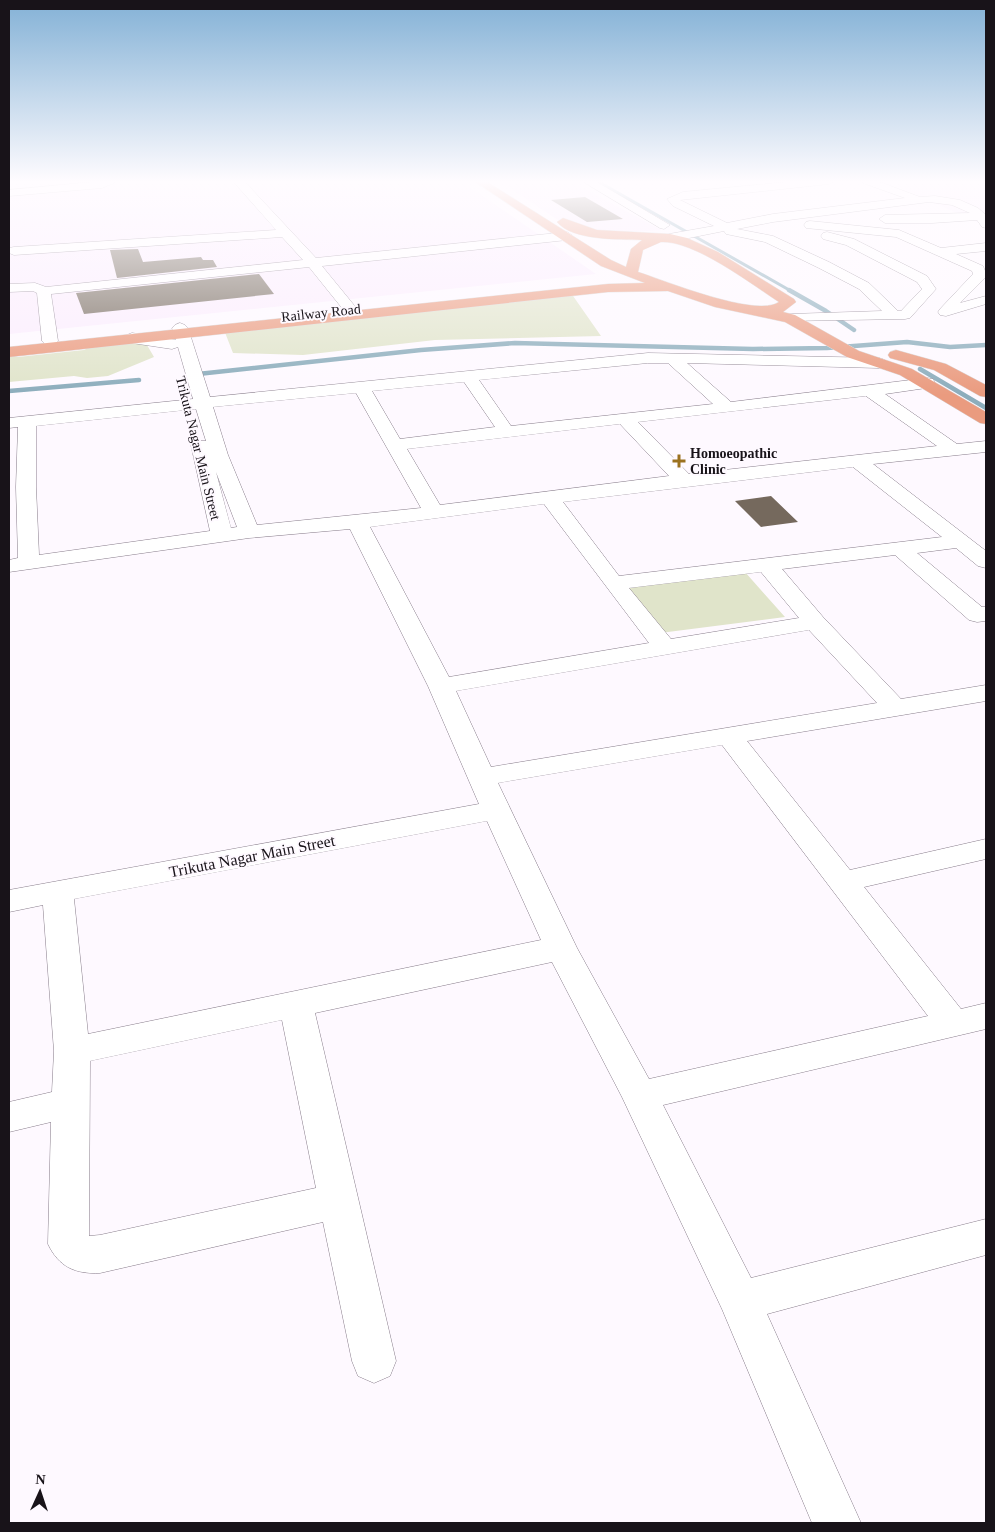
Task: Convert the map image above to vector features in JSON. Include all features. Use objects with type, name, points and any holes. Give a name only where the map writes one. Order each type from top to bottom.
[{"type":"main road","points":[[591,252],[606,263],[668,288],[720,304],[790,318],[853,354],[932,364],[952,372],[986,392]]},
{"type":"main road","points":[[631,274],[636,252]]},
{"type":"main road","points":[[707,252],[818,318],[878,357],[927,383],[986,419]]},
{"type":"main road","name":"Railway Road","points":[[9,346],[50,341],[176,335],[351,310],[518,295],[607,283],[631,274]]},
{"type":"main road","points":[[217,329],[518,295],[608,288],[668,288]]},
{"type":"main road","points":[[752,311],[779,309],[789,302]]},
{"type":"main road","points":[[9,352],[132,338]]},
{"type":"street","points":[[304,252],[351,310]]},
{"type":"street","points":[[9,288],[35,287],[44,291],[412,252]]},
{"type":"street","points":[[798,252],[864,286],[900,315]]},
{"type":"street","points":[[868,252],[922,278],[927,283],[929,289],[900,315]]},
{"type":"street","points":[[824,265],[903,253],[923,252]]},
{"type":"street","points":[[943,252],[978,269],[980,275],[967,282],[946,312]]},
{"type":"street","points":[[44,291],[50,341]]},
{"type":"street","points":[[790,318],[925,314],[946,312],[986,300]]},
{"type":"street","points":[[132,338],[176,335],[217,329]]},
{"type":"street","name":"Trikuta Nagar Main Street","points":[[19,564],[235,534],[176,335]]},
{"type":"street","points":[[19,564],[18,422],[624,360],[878,357]]},
{"type":"street","points":[[672,358],[728,408]]},
{"type":"street","points":[[469,376],[506,431]]},
{"type":"street","points":[[395,446],[506,431],[728,408],[927,383]]},
{"type":"street","points":[[362,388],[432,511]]},
{"type":"street","points":[[870,391],[953,449]]},
{"type":"street","points":[[197,403],[219,454],[235,534],[357,522],[684,480],[986,446]]},
{"type":"street","points":[[624,418],[684,480]]},
{"type":"street","points":[[856,460],[986,561]]},
{"type":"street","points":[[549,497],[613,583],[665,648]]},
{"type":"street","points":[[357,522],[441,686],[496,810],[561,948],[640,1096],[740,1301],[828,1505]]},
{"type":"street","points":[[613,583],[960,541]]},
{"type":"street","points":[[900,549],[983,618]]},
{"type":"street","points":[[767,565],[815,622],[895,708]]},
{"type":"street","points":[[441,686],[815,622]]},
{"type":"street","points":[[483,777],[986,693]]},
{"type":"street","points":[[729,736],[953,1023]]},
{"type":"street","name":"Trikuta Nagar Main Street","points":[[9,901],[496,810]]},
{"type":"street","points":[[843,882],[986,849]]},
{"type":"street","points":[[58,893],[72,1050],[69,1244],[76,1252],[100,1254],[338,1201]]},
{"type":"street","points":[[72,1050],[296,1005],[561,948]]},
{"type":"street","points":[[296,1005],[374,1362]]},
{"type":"street","points":[[640,1096],[986,1016]]},
{"type":"street","points":[[9,1117],[70,1103]]},
{"type":"street","points":[[740,1301],[986,1237]]},
{"type":"shaded area","points":[[9,252],[565,252],[596,274],[9,334]]},
{"type":"green space","points":[[571,293],[601,336],[435,340],[303,355],[233,353],[224,330]]},
{"type":"green space","points":[[125,342],[147,345],[154,357],[108,376],[87,378],[74,376],[9,382],[9,355],[18,357],[84,350],[96,344]]},
{"type":"green space","points":[[745,572],[785,617],[660,633],[628,588]]},
{"type":"building","points":[[111,252],[139,252],[143,262],[201,257],[203,260],[213,260],[217,267],[117,278]]},
{"type":"building","points":[[259,274],[274,294],[84,314],[76,293]]},
{"type":"building","points":[[771,496],[798,522],[761,527],[735,501]]},
{"type":"waterway","points":[[723,252],[791,291]]},
{"type":"waterway","points":[[789,290],[826,311],[854,330]]},
{"type":"waterway","points":[[198,374],[421,350],[515,343],[753,349],[827,348],[907,342],[950,347],[986,345]]},
{"type":"waterway","points":[[920,369],[986,408]]},
{"type":"waterway","points":[[9,391],[139,380]]},
{"type":"place","name":"Homoeopathic Clinic","points":[[679,461]]}]
